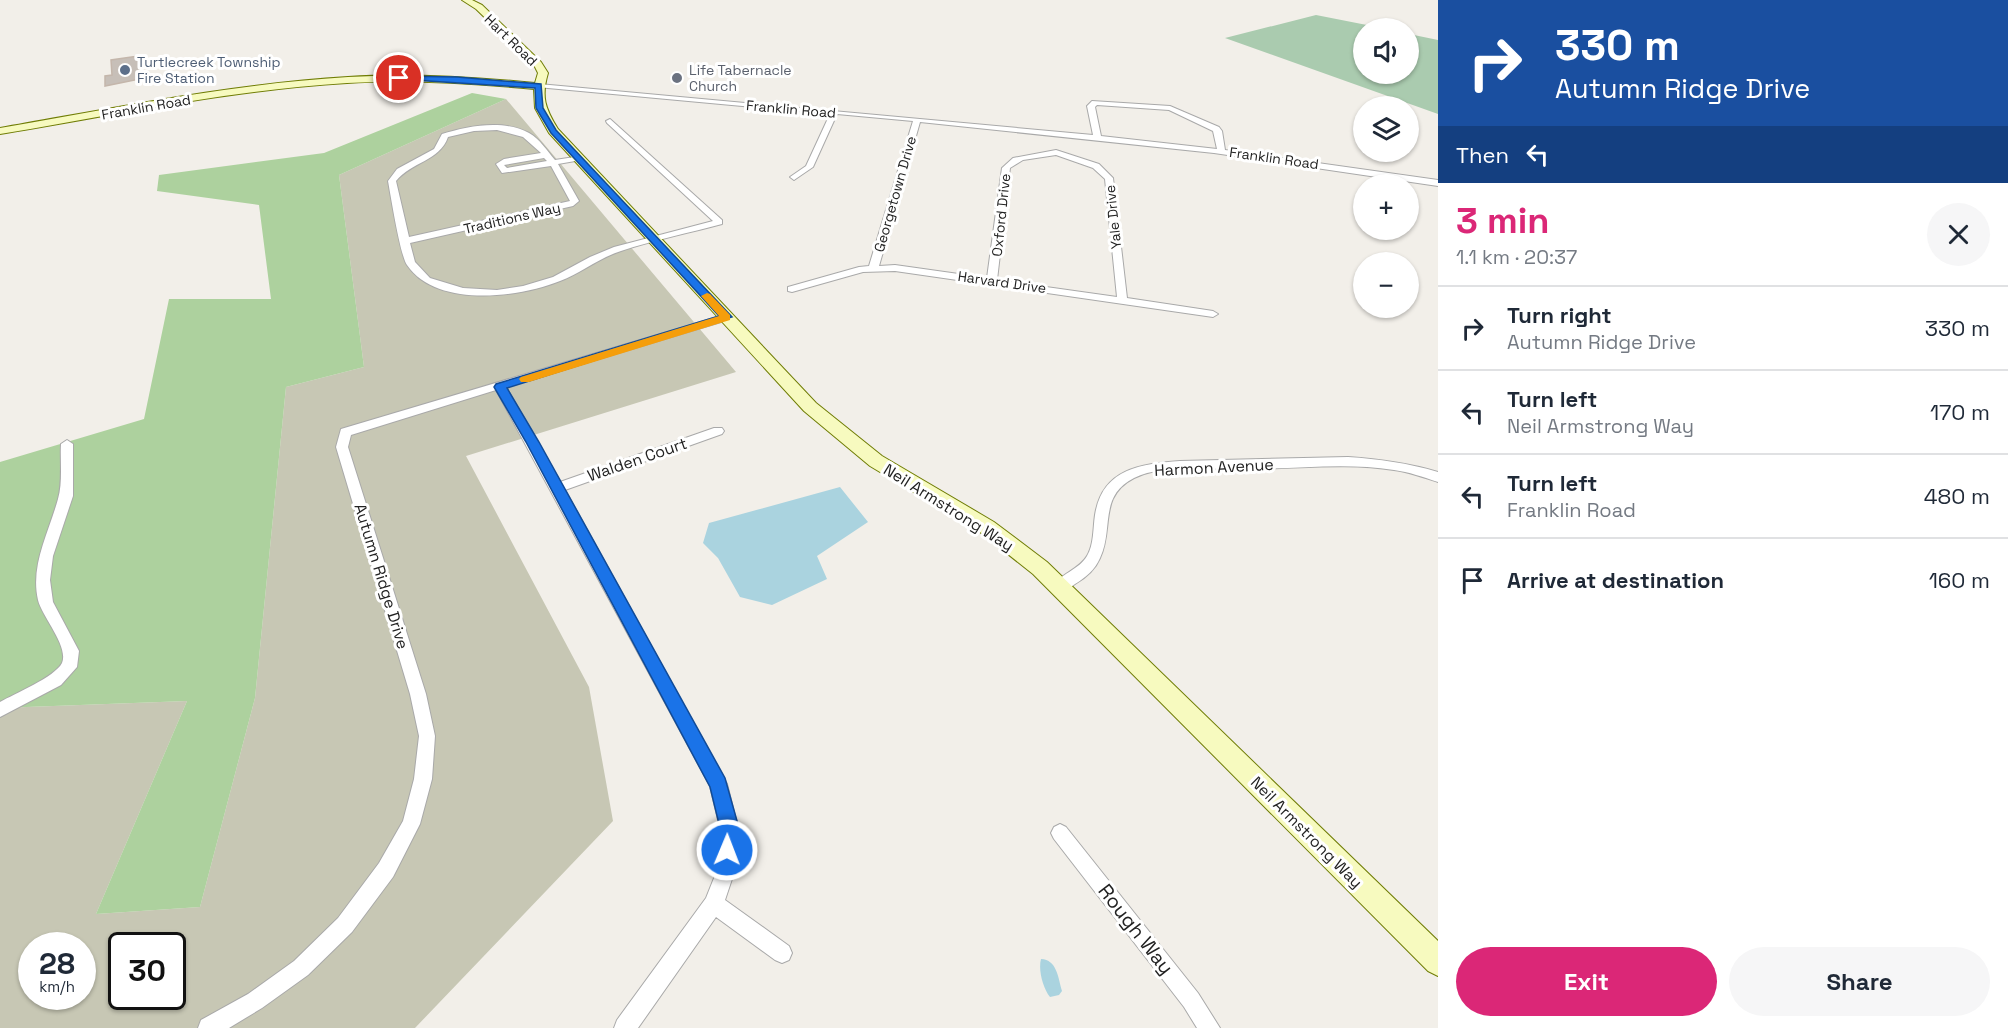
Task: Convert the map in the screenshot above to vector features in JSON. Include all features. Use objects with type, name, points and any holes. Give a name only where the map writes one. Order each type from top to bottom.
[{"type":"main road","name":"Hart Road","points":[[466,0],[478,8],[538,64],[543,73],[539,86]]},
{"type":"main road","name":"Franklin Road","points":[[0,132],[240,91],[319,82],[425,78],[539,86]]},
{"type":"main road","name":"Neil Armstrong Way","points":[[539,86],[540,108],[543,117],[578,158],[810,407],[876,461],[987,527],[1040,568],[1438,961]]},
{"type":"street","name":"Franklin Road","points":[[539,86],[1058,134],[1097,134],[1220,148],[1438,183]]},
{"type":"street","points":[[1097,134],[1091,106],[1095,103],[1164,107],[1216,129],[1220,148]]},
{"type":"street","points":[[794,177],[809,167],[834,113]]},
{"type":"street","name":"Georgetown Drive","points":[[874,267],[917,120]]},
{"type":"street","name":"Traditions Way","points":[[405,241],[569,205],[575,201],[553,163],[527,136],[516,131],[480,129],[445,136],[437,151],[400,171],[392,181],[405,241],[410,263],[426,280],[450,289],[497,293],[557,279],[604,254],[719,222],[610,121]]},
{"type":"street","points":[[1056,152],[1059,147],[1058,134]]},
{"type":"street","name":"Oxford Drive","points":[[992,280],[1006,168],[1017,159],[1046,156],[1056,152]]},
{"type":"street","name":"Yale Drive","points":[[1056,152],[1096,166],[1109,178],[1122,300]]},
{"type":"street","points":[[546,155],[504,161],[500,164],[505,171],[578,158]]},
{"type":"street","name":"Harvard Drive","points":[[792,289],[844,273],[874,267],[913,269],[1213,314]]},
{"type":"street","name":"Autumn Ridge Drive","points":[[209,1028],[255,1001],[301,968],[345,925],[386,870],[411,824],[423,779],[427,736],[418,694],[342,447],[345,432],[726,317]]},
{"type":"street","points":[[500,387],[718,784],[729,828],[724,873],[714,904],[625,1028]]},
{"type":"street","name":"Walden Court","points":[[556,488],[718,431]]},
{"type":"street","points":[[0,710],[55,680],[69,667],[71,651],[46,602],[43,580],[46,556],[66,496],[67,444]]},
{"type":"street","name":"Harmon Avenue","points":[[1060,586],[1078,574],[1093,558],[1100,537],[1109,492],[1115,484],[1140,471],[1187,466],[1363,463],[1398,466],[1438,477]]},
{"type":"street","name":"Rough Way","points":[[1060,833],[1191,1000],[1209,1028]]},
{"type":"street","points":[[714,904],[782,953]]},
{"type":"shaded area","points":[[506,99],[736,372],[466,456],[589,687],[613,821],[415,1028],[0,1028],[0,708],[187,701],[96,914],[200,907],[255,698],[286,387],[364,367],[339,175]]},
{"type":"green space","points":[[1316,15],[1353,22],[1353,84],[1225,38]]},
{"type":"green space","points":[[1419,36],[1438,40],[1438,114],[1419,107],[1419,96],[1388,96],[1354,84],[1419,84]]},
{"type":"green space","points":[[472,93],[506,99],[339,175],[364,367],[286,387],[255,698],[200,907],[96,914],[187,701],[0,708],[0,462],[144,419],[169,299],[271,299],[259,205],[157,191],[159,175],[324,153]]},
{"type":"water","points":[[840,487],[868,522],[817,556],[827,579],[772,605],[740,597],[718,558],[703,543],[709,523]]},
{"type":"water","points":[[1041,959],[1050,962],[1056,970],[1062,991],[1059,995],[1050,997],[1045,989],[1041,973]]},
{"type":"building","name":"Turtlecreek Township Fire Station","points":[[138,56],[140,79],[105,86],[105,76],[112,75],[111,60]]},
{"type":"slow traffic","points":[[525,379],[726,317],[707,296]]},
{"type":"place","name":"Turtlecreek Township Fire Station","points":[[125,70]]},
{"type":"place","name":"Life Tabernacle Church","points":[[677,78]]},
{"type":"route","points":[[399,78],[457,79],[539,86],[540,108],[543,117],[553,131],[726,317],[500,387],[718,784],[729,828],[727,850]]}]
